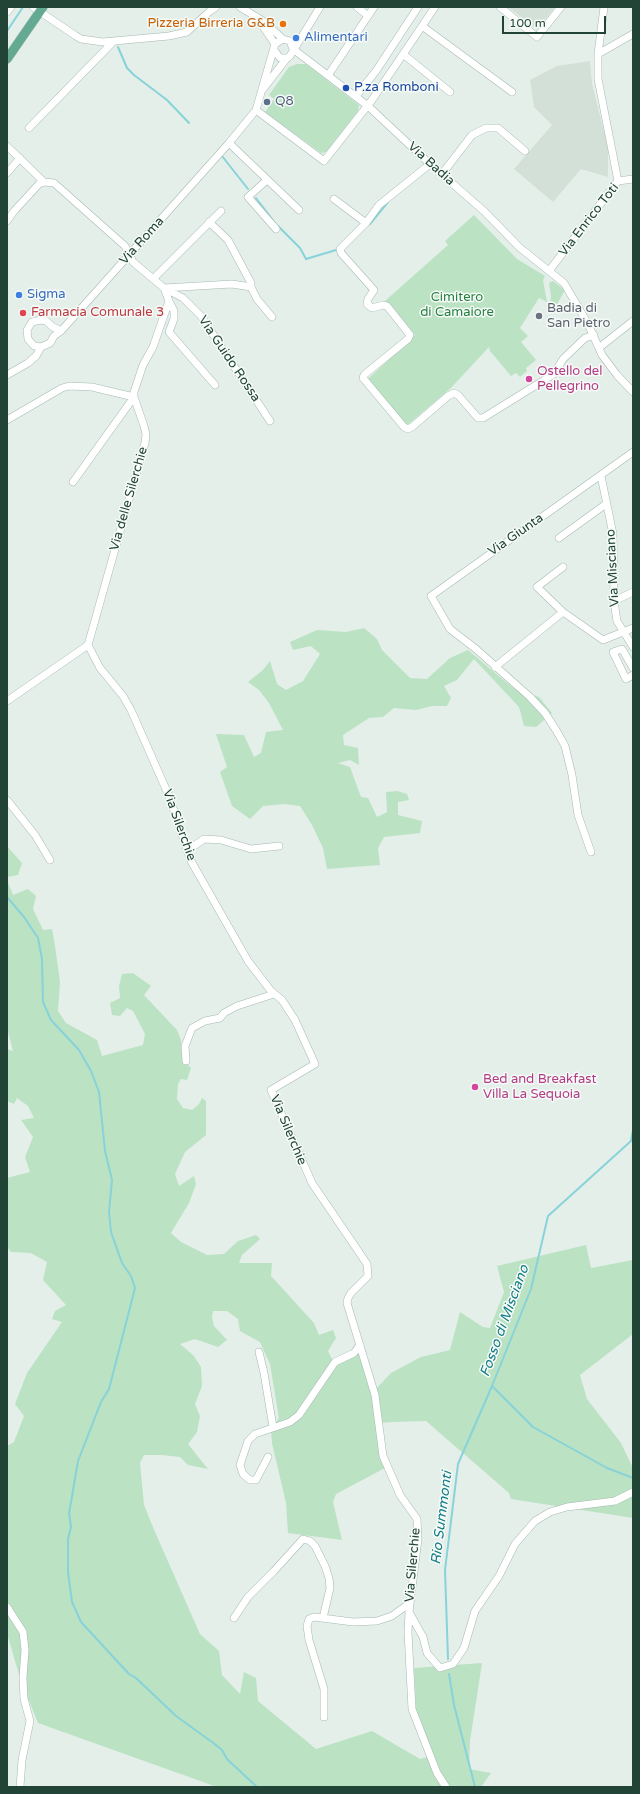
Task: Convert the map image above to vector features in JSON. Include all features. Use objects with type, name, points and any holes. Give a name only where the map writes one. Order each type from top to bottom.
[{"type":"main road","points":[[7,59],[37,9]]},
{"type":"street","points":[[7,12],[11,7]]},
{"type":"street","points":[[37,9],[81,39],[103,42],[170,36],[187,32],[216,7]]},
{"type":"street","name":"Via Badia","points":[[240,7],[259,20],[263,21],[283,39],[290,41],[293,49],[310,59],[368,106],[430,164],[485,212],[519,247],[570,290],[600,346],[602,355],[617,375],[633,392]]},
{"type":"street","points":[[288,57],[320,7]]},
{"type":"street","points":[[357,7],[368,16]]},
{"type":"street","points":[[329,74],[374,7]]},
{"type":"street","points":[[356,96],[376,71],[418,7]]},
{"type":"street","points":[[256,110],[324,161],[368,106],[435,7]]},
{"type":"street","points":[[500,7],[537,37],[561,7]]},
{"type":"street","points":[[604,7],[598,54],[598,79],[618,181]]},
{"type":"street","name":"Via Badia","points":[[259,20],[274,47],[277,56],[310,59]]},
{"type":"street","points":[[422,26],[512,92]]},
{"type":"street","points":[[598,54],[633,34]]},
{"type":"street","points":[[274,47],[283,39]]},
{"type":"street","points":[[29,128],[114,41]]},
{"type":"street","name":"Via Roma","points":[[37,346],[50,344],[54,336],[61,331],[129,255],[229,143],[256,110],[274,47]]},
{"type":"street","points":[[403,54],[450,92]]},
{"type":"street","name":"Via Roma","points":[[261,91],[288,57]]},
{"type":"street","points":[[442,174],[472,136],[486,128],[498,128],[525,151]]},
{"type":"street","points":[[229,143],[299,210]]},
{"type":"street","points":[[7,146],[44,182]]},
{"type":"street","points":[[7,173],[20,158]]},
{"type":"street","points":[[430,164],[379,205],[366,223],[342,245],[340,249],[344,257],[374,290],[368,299],[367,304],[372,308],[383,305],[387,306],[410,334],[408,339],[364,375],[363,378],[408,429],[448,396],[454,393],[458,395],[478,418],[483,418],[554,374],[563,360],[585,338],[594,335]]},
{"type":"street","name":"Via Enrico Toti","points":[[549,271],[618,181],[633,179]]},
{"type":"street","points":[[267,180],[248,197],[276,229]]},
{"type":"street","points":[[7,221],[18,206],[39,184],[44,182],[54,183],[125,246],[133,262],[164,288],[174,312],[174,319],[169,332],[216,385]]},
{"type":"street","points":[[334,199],[366,223]]},
{"type":"street","points":[[154,279],[221,211]]},
{"type":"street","points":[[209,222],[228,240],[251,283],[251,287],[257,299],[272,317]]},
{"type":"street","points":[[164,288],[232,284],[251,287]]},
{"type":"street","name":"Via Guido Rossa","points":[[164,288],[183,298],[201,316],[270,421]]},
{"type":"street","points":[[73,482],[134,397],[143,365],[153,347],[169,302]]},
{"type":"street","points":[[7,375],[28,363],[36,356],[37,346],[30,343],[27,335],[27,330],[32,322],[41,320],[61,331]]},
{"type":"street","points":[[600,346],[633,321]]},
{"type":"street","points":[[53,327],[54,336]]},
{"type":"street","points":[[7,420],[62,388],[69,386],[92,387],[134,397]]},
{"type":"street","name":"Via delle Silerchie","points":[[88,646],[145,443],[144,426],[134,397]]},
{"type":"street","points":[[601,476],[633,452]]},
{"type":"street","name":"Via Misciano","points":[[601,476],[613,534],[614,601],[618,621],[623,633],[633,648]]},
{"type":"street","name":"Via Giunta","points":[[495,667],[450,629],[431,596],[601,476]]},
{"type":"street","points":[[559,538],[606,504]]},
{"type":"street","points":[[563,567],[537,587],[563,612],[604,640],[633,628]]},
{"type":"street","points":[[614,601],[633,592]]},
{"type":"street","points":[[563,612],[495,667],[545,713],[565,746],[572,776],[578,814],[591,852]]},
{"type":"street","points":[[7,701],[88,646]]},
{"type":"street","name":"Via Silerchie","points":[[88,646],[100,668],[124,696],[131,710],[169,796],[191,861],[240,948],[274,994],[282,1000],[295,1020],[315,1064],[271,1090],[312,1183],[367,1264],[368,1276],[351,1293],[347,1303],[375,1394],[382,1456],[400,1495],[417,1519],[418,1539],[409,1612]]},
{"type":"street","points":[[633,668],[622,649],[613,652],[626,679],[633,675]]},
{"type":"street","points":[[7,800],[31,829],[50,860]]},
{"type":"street","points":[[188,850],[204,839],[220,840],[251,849],[279,846]]},
{"type":"street","points":[[186,1061],[185,1046],[192,1028],[205,1021],[220,1018],[224,1013],[237,1006],[274,994]]},
{"type":"street","points":[[268,1457],[256,1480],[250,1480],[243,1474],[240,1464],[248,1441],[255,1434],[290,1422],[299,1415],[335,1362],[354,1353],[360,1345]]},
{"type":"street","points":[[258,1352],[264,1373],[273,1427]]},
{"type":"street","points":[[409,1612],[423,1637],[427,1653],[440,1668],[453,1664],[464,1648],[475,1611],[499,1576],[514,1544],[535,1521],[550,1512],[567,1507],[615,1501],[633,1492]]},
{"type":"street","points":[[234,1618],[248,1597],[303,1539],[310,1541],[315,1546],[327,1572],[330,1588],[323,1618]]},
{"type":"street","points":[[324,1717],[324,1689],[309,1640],[307,1626],[309,1619],[314,1617],[352,1622],[377,1621],[392,1616],[410,1603]]},
{"type":"street","points":[[7,1607],[22,1632],[25,1650],[23,1678],[24,1699],[30,1721],[22,1760],[20,1787]]},
{"type":"street","points":[[409,1612],[412,1710],[437,1773],[446,1787]]},
{"type":"shaded area","points":[[508,7],[555,7],[537,29]]},
{"type":"shaded area","points":[[590,61],[592,84],[608,147],[608,177],[581,169],[553,202],[514,169],[552,125],[534,107],[530,80],[557,66]]},
{"type":"green space","points":[[297,64],[306,64],[359,105],[358,111],[326,152],[321,153],[265,112],[274,99],[269,95],[289,67]]},
{"type":"green space","name":"Cimitero di Camaiore","points":[[474,215],[517,259],[545,276],[543,280],[547,302],[539,298],[520,328],[528,336],[521,342],[536,360],[526,368],[527,371],[520,377],[516,373],[511,376],[490,351],[489,347],[451,388],[406,426],[367,380],[415,335],[385,301],[448,245],[445,241]]},
{"type":"green space","points":[[553,281],[565,290],[555,308],[550,304],[551,296],[549,283]]},
{"type":"green space","points":[[364,628],[377,639],[382,650],[410,678],[427,679],[450,658],[468,650],[513,688],[539,697],[552,713],[536,727],[524,726],[519,707],[474,659],[457,680],[444,686],[451,698],[447,706],[432,706],[416,710],[394,708],[383,717],[369,718],[343,735],[344,745],[358,748],[359,765],[350,760],[338,763],[350,767],[361,797],[368,798],[377,817],[387,812],[386,792],[397,791],[407,794],[409,800],[398,802],[398,815],[422,821],[420,833],[384,837],[378,848],[380,865],[327,869],[323,848],[312,825],[300,806],[285,804],[263,806],[250,819],[232,806],[220,772],[227,767],[216,734],[244,735],[254,757],[261,753],[266,732],[283,730],[269,703],[259,690],[248,682],[263,670],[270,661],[277,684],[286,690],[303,681],[320,654],[311,646],[293,650],[290,642],[317,630],[346,632]]},
{"type":"green space","points":[[7,846],[22,863],[18,875],[7,877]]},
{"type":"green space","points":[[7,880],[13,895],[28,889],[36,896],[33,909],[43,930],[52,929],[60,982],[58,1011],[66,1023],[97,1040],[102,1056],[143,1045],[145,1034],[133,1011],[127,1008],[120,1016],[112,1015],[110,1003],[120,998],[119,986],[122,974],[133,973],[151,986],[144,995],[177,1030],[181,1040],[182,1059],[191,1068],[187,1080],[181,1079],[178,1084],[177,1099],[183,1108],[192,1110],[199,1104],[202,1098],[206,1101],[206,1135],[185,1152],[175,1174],[179,1186],[194,1176],[196,1184],[189,1203],[171,1233],[181,1242],[207,1255],[224,1254],[238,1241],[256,1235],[260,1239],[242,1255],[239,1263],[272,1263],[271,1276],[314,1323],[319,1335],[333,1330],[336,1338],[328,1351],[335,1365],[359,1354],[374,1391],[391,1373],[421,1357],[450,1350],[460,1312],[483,1327],[490,1328],[504,1292],[497,1266],[586,1245],[591,1268],[633,1260],[633,1334],[580,1375],[587,1399],[621,1443],[633,1468],[633,1518],[511,1499],[509,1493],[426,1421],[393,1422],[378,1423],[385,1468],[336,1494],[333,1502],[342,1540],[288,1533],[286,1503],[272,1443],[271,1430],[279,1418],[270,1364],[260,1342],[240,1331],[238,1319],[227,1311],[213,1311],[212,1317],[214,1326],[227,1340],[218,1347],[195,1339],[180,1344],[194,1356],[201,1367],[202,1386],[195,1404],[200,1416],[197,1432],[188,1444],[208,1469],[188,1465],[180,1457],[162,1455],[144,1455],[140,1463],[144,1505],[155,1532],[200,1634],[219,1651],[222,1675],[240,1694],[244,1672],[256,1678],[258,1701],[316,1749],[372,1731],[420,1759],[427,1757],[424,1729],[416,1709],[414,1668],[482,1663],[470,1741],[469,1769],[491,1773],[481,1787],[217,1787],[38,1723],[21,1681],[7,1634],[7,1446],[14,1442],[24,1416],[15,1404],[27,1373],[62,1322],[52,1319],[55,1311],[66,1305],[43,1280],[47,1262],[31,1253],[11,1252],[7,1247],[7,1178],[30,1172],[25,1157],[33,1137],[21,1120],[34,1118],[28,1106],[17,1098],[14,1104],[7,1101],[7,1049],[13,1051],[7,1028]]},
{"type":"waterway","points":[[7,31],[23,7]]},
{"type":"waterway","points":[[118,47],[127,68],[167,100],[189,123]]},
{"type":"waterway","points":[[222,156],[248,189]]},
{"type":"waterway","points":[[256,198],[275,223]]},
{"type":"waterway","points":[[370,224],[388,202]]},
{"type":"waterway","points":[[278,226],[300,248],[306,259],[336,250]]},
{"type":"waterway","points":[[7,897],[24,917],[38,938],[42,959],[43,1002],[51,1020],[79,1050],[91,1071],[99,1092],[105,1151],[112,1180],[109,1212],[111,1232],[122,1263],[131,1276],[135,1288],[109,1389],[101,1402],[78,1461],[69,1513],[71,1527],[68,1539],[68,1572],[72,1602],[81,1622],[129,1674],[136,1678],[176,1716],[222,1750],[227,1759],[257,1787]]},
{"type":"waterway","name":"Fosso di Misciano","points":[[633,1130],[631,1141],[548,1216],[531,1289],[492,1386],[533,1427],[607,1468],[633,1478]]},
{"type":"waterway","name":"Rio Summonti","points":[[448,1659],[445,1570],[458,1464],[492,1386]]},
{"type":"waterway","name":"Rio Summonti","points":[[449,1674],[454,1705],[475,1787]]},
{"type":"place","name":"Pizzeria Birreria G&B","points":[[283,24]]},
{"type":"place","name":"Alimentari","points":[[296,38]]},
{"type":"place","name":"P.za Romboni","points":[[346,88]]},
{"type":"place","name":"Q8","points":[[267,102]]},
{"type":"place","name":"Sigma","points":[[19,295]]},
{"type":"place","name":"Farmacia Comunale 3","points":[[23,313]]},
{"type":"place","name":"Badia di San Pietro","points":[[539,316]]},
{"type":"place","name":"Ostello del Pellegrino","points":[[529,379]]},
{"type":"place","name":"Bed and Breakfast Villa La Sequoia","points":[[475,1087]]}]
